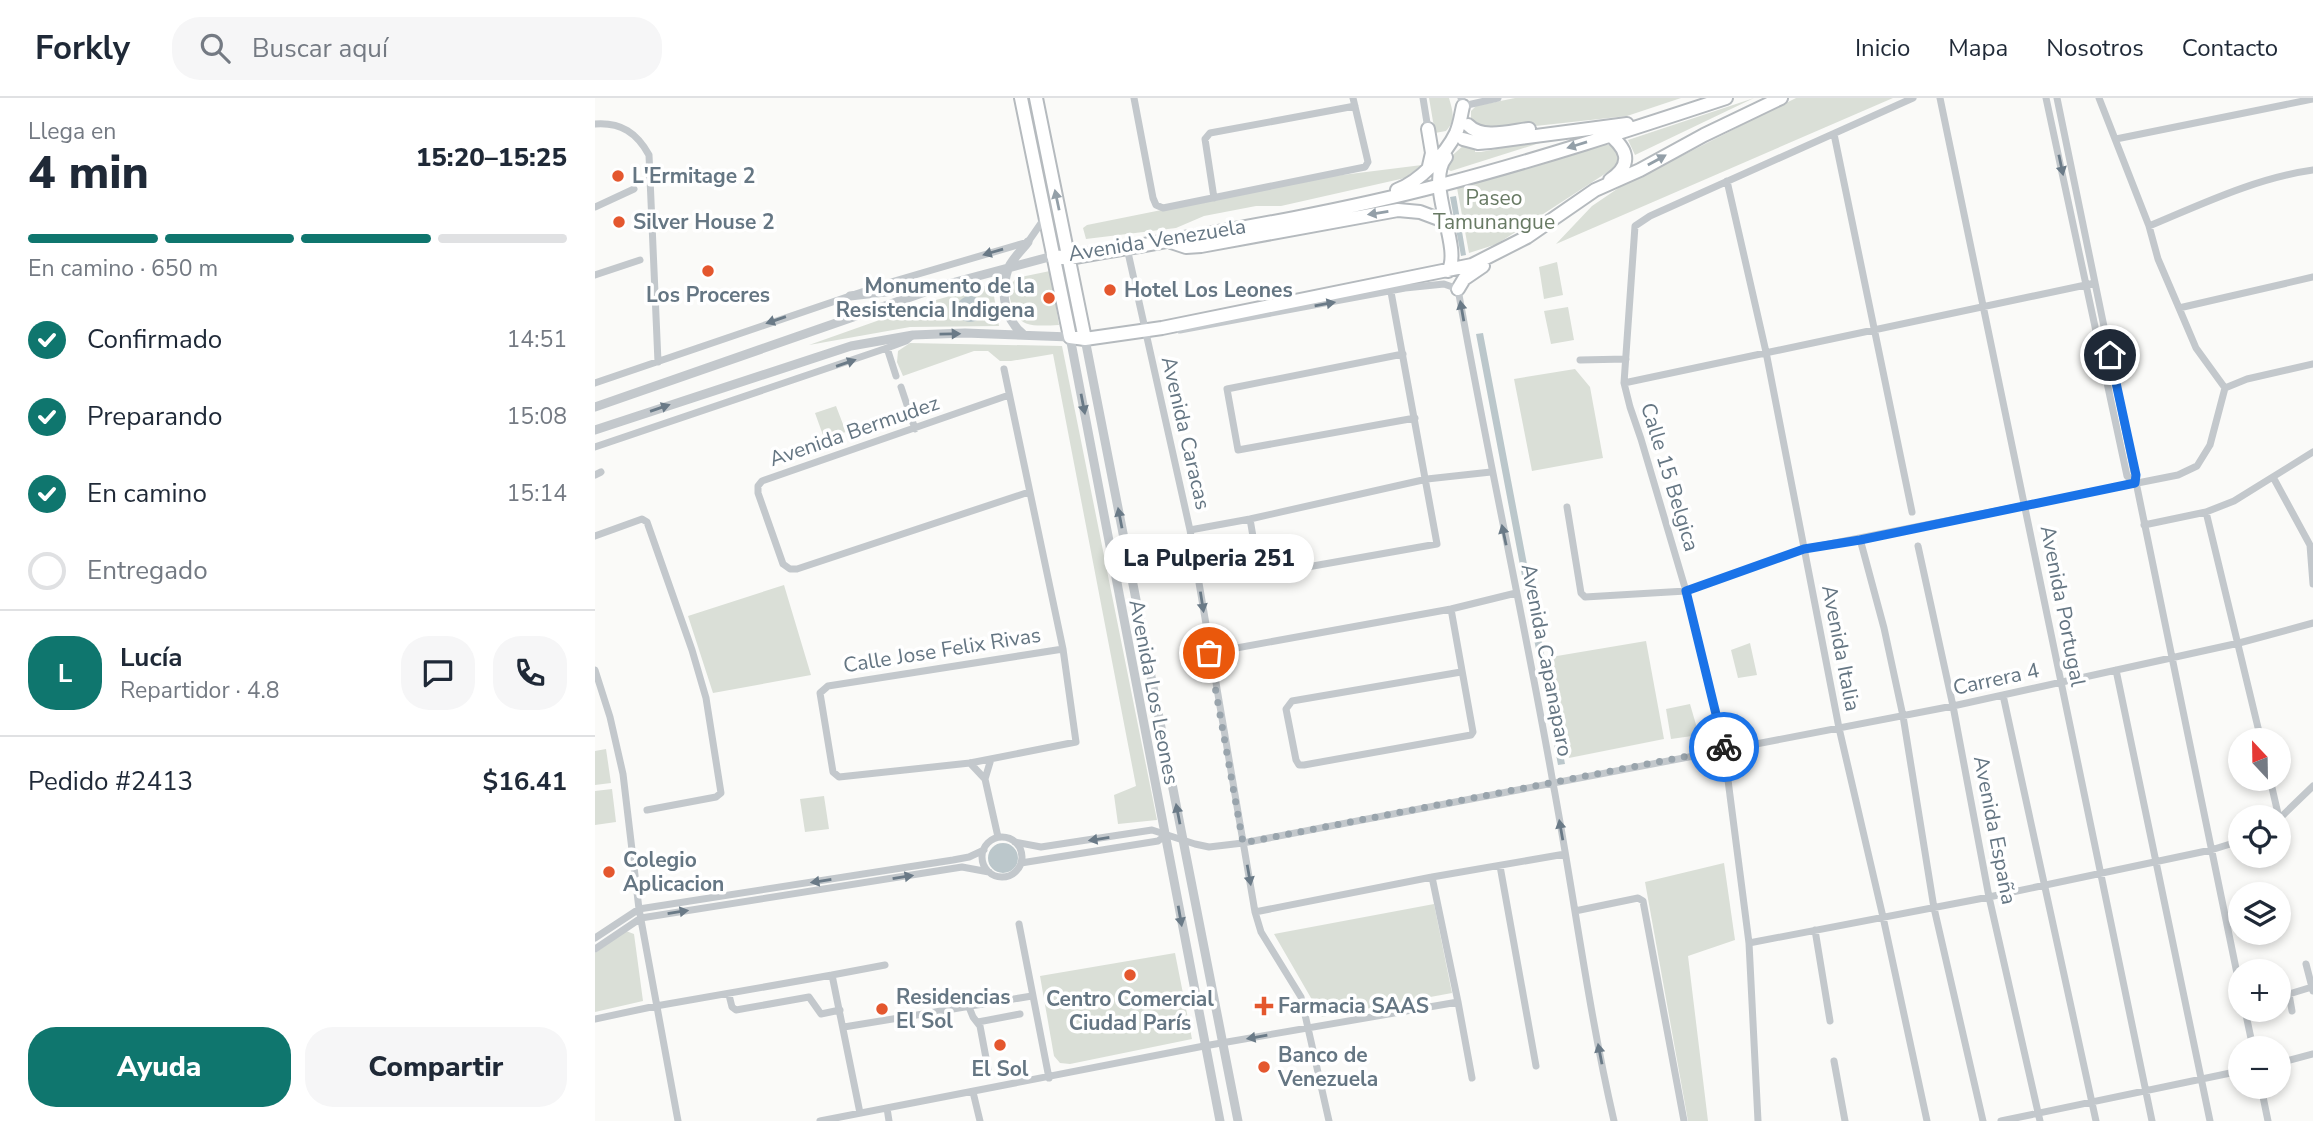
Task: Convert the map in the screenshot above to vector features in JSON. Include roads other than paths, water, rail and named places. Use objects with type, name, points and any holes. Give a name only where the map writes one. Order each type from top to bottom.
[{"type":"main road","name":"Avenida Los Leones","points":[[1021,98],[1070,337]]},
{"type":"main road","name":"Avenida Los Leones","points":[[1036,98],[1085,339]]},
{"type":"main road","name":"Avenida Venezuela","points":[[1053,256],[1070,258],[1169,241],[1440,186],[1726,98]]},
{"type":"main road","points":[[1595,190],[1781,98]]},
{"type":"main road","points":[[1448,271],[1452,263],[1440,186],[1441,163],[1463,139],[1468,125],[1462,102]]},
{"type":"main road","points":[[1302,216],[1400,189],[1413,182],[1425,172],[1456,134],[1462,102]]},
{"type":"main road","points":[[1468,125],[1476,131],[1490,133],[1540,128],[1599,127],[1666,118]]},
{"type":"main road","points":[[1458,289],[1464,279],[1502,251],[1618,174],[1625,161],[1621,144],[1599,127]]},
{"type":"main road","points":[[1463,139],[1478,143],[1490,142],[1585,128]]},
{"type":"main road","points":[[1425,172],[1431,163],[1432,153],[1428,129]]},
{"type":"main road","points":[[1169,241],[1186,247],[1202,246],[1398,210],[1420,212],[1444,221]]},
{"type":"main road","points":[[1070,337],[1085,339],[1162,328],[1448,271],[1472,265],[1502,251]]},
{"type":"street","points":[[1134,98],[1153,198],[1156,205],[1163,208],[1214,198],[1360,169],[1368,162],[1354,102],[1210,133],[1205,139],[1214,198]]},
{"type":"street","points":[[1423,98],[1428,129]]},
{"type":"street","points":[[1462,102],[1498,98]]},
{"type":"street","name":"Calle 15 Belgica","points":[[1758,1121],[1749,943],[1724,749],[1686,591],[1625,383],[1635,226],[1650,216],[1913,98]]},
{"type":"street","name":"Avenida Portugal","points":[[1940,98],[2153,1121]]},
{"type":"street","points":[[2046,98],[2091,283]]},
{"type":"street","points":[[2057,98],[2127,476],[2135,483],[2234,959]]},
{"type":"street","points":[[2099,98],[2149,226],[2158,259],[2196,348],[2225,388]]},
{"type":"street","points":[[2116,139],[2313,99]]},
{"type":"street","points":[[595,124],[622,126],[641,140],[649,155],[659,362]]},
{"type":"street","points":[[1834,134],[1912,512]]},
{"type":"street","points":[[2149,226],[2255,183],[2288,173],[2313,170]]},
{"type":"street","name":"Avenida Italia","points":[[1727,181],[1766,352],[1839,728],[1927,1121]]},
{"type":"street","points":[[595,207],[634,189]]},
{"type":"street","name":"Avenida Venezuela","points":[[1028,242],[1046,216]]},
{"type":"street","points":[[595,383],[891,282],[1028,242]]},
{"type":"street","points":[[1024,336],[1014,327],[1005,310],[1004,290],[1009,267],[1028,242]]},
{"type":"street","name":"Avenida Caracas","points":[[1127,248],[1190,530],[1255,912],[1261,932],[1301,997],[1329,1121]]},
{"type":"street","name":"Avenida Venezuela","points":[[595,407],[948,285],[1053,256]]},
{"type":"street","points":[[595,275],[640,260]]},
{"type":"street","points":[[2179,308],[2313,277]]},
{"type":"street","points":[[1625,383],[2091,283]]},
{"type":"street","points":[[850,296],[948,285]]},
{"type":"street","points":[[1162,328],[1176,331],[1444,285],[1458,289]]},
{"type":"street","name":"Avenida Capanaparo","points":[[1458,289],[1491,472],[1554,784],[1574,911],[1614,1121]]},
{"type":"street","points":[[1250,519],[1259,572],[1262,575],[1437,544],[1391,292]]},
{"type":"street","points":[[595,430],[851,346],[913,335],[965,333],[1070,337]]},
{"type":"street","points":[[595,447],[907,341],[913,335]]},
{"type":"street","name":"Avenida Los Leones","points":[[1070,337],[1220,1121]]},
{"type":"street","name":"Avenida Los Leones","points":[[1085,339],[1238,1121]]},
{"type":"street","points":[[887,348],[896,376]]},
{"type":"street","points":[[1403,354],[1227,389],[1238,450],[1415,418]]},
{"type":"street","points":[[1580,360],[1626,359]]},
{"type":"street","points":[[2225,388],[2247,379],[2313,364]]},
{"type":"street","points":[[1004,369],[1063,649]]},
{"type":"street","points":[[901,387],[915,429]]},
{"type":"street","points":[[1567,506],[1581,593],[1585,597],[1686,591],[1804,549],[2178,475],[2197,466],[2210,445],[2225,388]]},
{"type":"street","name":"Avenida Bermudez","points":[[1009,396],[762,481],[758,486],[758,493],[783,564],[790,569],[796,569],[1029,492]]},
{"type":"street","points":[[2144,526],[2206,512],[2234,501],[2313,452]]},
{"type":"street","points":[[1190,530],[1427,479],[1491,472]]},
{"type":"street","points":[[2273,477],[2311,544],[2313,584]]},
{"type":"street","points":[[2206,512],[2258,728]]},
{"type":"street","points":[[595,536],[642,519],[647,522],[692,650],[711,715],[721,793],[716,797],[647,810]]},
{"type":"street","points":[[1860,540],[1884,628],[1903,716],[1934,908],[1983,1121]]},
{"type":"street","name":"Avenida España","points":[[1918,546],[1953,706],[1989,897],[2039,1117]]},
{"type":"street","points":[[1209,653],[1451,608],[1516,593]]},
{"type":"street","points":[[1451,608],[1473,732],[1471,735],[1304,765],[1299,765],[1296,760],[1286,709],[1292,701],[1461,672]]},
{"type":"street","name":"Carrera 4","points":[[1014,842],[1041,847],[1152,830],[1209,847],[1243,843],[1953,706],[2239,643],[2313,623]]},
{"type":"street","name":"Calle Jose Felix Rivas","points":[[1063,649],[1076,743],[970,762],[836,775],[820,693],[828,686],[1063,649]]},
{"type":"street","points":[[595,670],[610,717],[623,774],[639,909],[678,1121]]},
{"type":"street","points":[[2116,670],[2210,1121]]},
{"type":"street","points":[[2003,695],[2096,1121]]},
{"type":"street","points":[[985,779],[991,759]]},
{"type":"street","points":[[970,762],[985,779],[998,837]]},
{"type":"street","points":[[2291,807],[2313,786]]},
{"type":"street","points":[[1021,863],[1158,841],[1165,835]]},
{"type":"street","points":[[595,949],[641,918],[962,867],[1005,877],[1015,873],[1021,863],[1021,851],[1014,842],[998,837]]},
{"type":"street","points":[[989,872],[982,859],[984,850],[998,837]]},
{"type":"street","points":[[1749,943],[1989,897],[2228,845]]},
{"type":"street","points":[[595,939],[639,909],[953,860],[984,850]]},
{"type":"street","points":[[1255,912],[1565,854]]},
{"type":"street","points":[[1500,866],[1536,1066]]},
{"type":"street","points":[[1432,877],[1472,1079]]},
{"type":"street","points":[[1574,911],[1638,898],[1643,901],[1684,1121]]},
{"type":"street","points":[[1019,923],[1049,1078]]},
{"type":"street","points":[[1815,930],[1829,1020]]},
{"type":"street","points":[[2292,1011],[2288,994],[2313,989],[2306,964]]},
{"type":"street","points":[[595,1019],[885,965]]},
{"type":"street","points":[[832,975],[860,1114]]},
{"type":"street","points":[[729,995],[731,1007],[736,1010],[810,997],[821,1014],[840,1010]]},
{"type":"street","points":[[844,1027],[1032,996]]},
{"type":"street","points":[[820,1121],[1204,1046],[1458,1002]]},
{"type":"street","points":[[969,1007],[972,1017],[978,1022],[989,1074]]},
{"type":"street","points":[[978,1022],[1020,1014]]},
{"type":"street","points":[[2291,1060],[2313,1054]]},
{"type":"street","points":[[1833,1060],[1845,1121]]},
{"type":"street","points":[[2001,1121],[2039,1117],[2092,1101],[2228,1073]]},
{"type":"street","points":[[973,1092],[980,1121]]},
{"type":"street","points":[[2263,1099],[2268,1121]]},
{"type":"street","points":[[887,1108],[889,1121]]},
{"type":"place","name":"L'Ermitage 2","points":[[618,176]]},
{"type":"place","name":"Silver House 2","points":[[619,222]]},
{"type":"place","name":"Los Proceres","points":[[708,271]]},
{"type":"place","name":"Hotel Los Leones","points":[[1110,290]]},
{"type":"place","name":"Monumento de la Resistencia Indigena","points":[[1049,298]]},
{"type":"place","name":"La Pulperia 251","points":[[1209,653]]},
{"type":"place","name":"Colegio Aplicacion","points":[[609,872]]},
{"type":"place","name":"Centro Comercial Ciudad París","points":[[1130,975]]},
{"type":"place","name":"Farmacia SAAS","points":[[1264,1006]]},
{"type":"place","name":"Residencias El Sol","points":[[882,1009]]},
{"type":"place","name":"El Sol","points":[[1000,1045]]},
{"type":"place","name":"Banco de Venezuela","points":[[1264,1067]]},
{"type":"park label","name":"Paseo Tamunangue","points":[[1494,210]]}]
